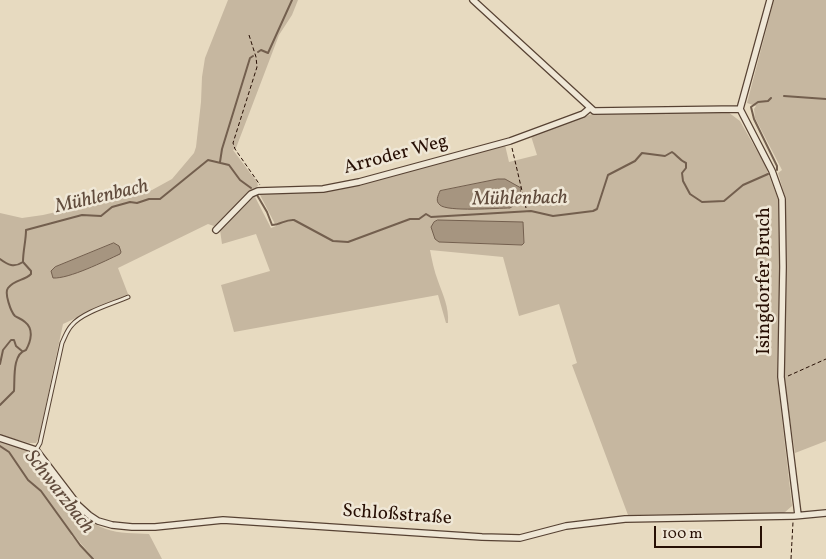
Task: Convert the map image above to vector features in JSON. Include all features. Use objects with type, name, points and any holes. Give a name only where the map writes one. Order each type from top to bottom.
[{"type":"street","points":[[473,0],[590,108],[598,111],[740,109],[770,0]]},
{"type":"street","name":"Arroder Weg","points":[[261,190],[322,189],[350,184],[510,141],[583,114],[590,108]]},
{"type":"street","name":"Isingdorfer Bruch","points":[[740,109],[772,171],[782,199],[781,377],[796,516]]},
{"type":"street","points":[[216,230],[251,194],[261,190]]},
{"type":"street","points":[[0,438],[36,450]]},
{"type":"street","name":"Schloßstraße","points":[[36,450],[73,499],[89,515],[98,521],[112,525],[132,527],[223,520],[520,538],[585,523],[626,519],[796,516],[826,513]]},
{"type":"lane","points":[[36,450],[40,443],[66,334],[79,318],[128,296]]},
{"type":"path","points":[[249,35],[256,57],[257,68],[233,144],[235,150],[259,182],[261,190]]},
{"type":"path","points":[[510,141],[526,208]]},
{"type":"path","points":[[781,377],[788,376],[826,359]]},
{"type":"path","points":[[791,559],[796,516]]},
{"type":"shaded area","points":[[228,0],[298,0],[292,15],[279,35],[236,148],[233,150],[258,186],[249,191],[217,227],[208,224],[118,268],[128,294],[63,324],[39,438],[36,443],[29,443],[0,435],[0,213],[22,218],[43,215],[152,190],[172,179],[194,153],[196,147],[205,58]]},
{"type":"shaded area","points":[[774,0],[826,0],[826,441],[795,453],[784,379],[786,200],[778,173],[782,170],[755,118],[754,109],[756,106],[747,103]]},
{"type":"shaded area","points":[[728,112],[740,121],[765,165],[778,199],[780,212],[777,376],[792,506],[784,513],[628,515],[572,365],[577,363],[559,304],[519,316],[503,257],[430,250],[435,273],[447,306],[448,323],[446,323],[438,295],[234,332],[221,285],[270,271],[256,234],[222,244],[220,230],[254,195],[271,228],[276,226],[259,193],[323,192],[341,189],[505,145],[509,162],[537,155],[531,136],[592,114]],"holes":[[[522,222],[524,243],[522,245],[439,242]]]},
{"type":"shaded area","points":[[505,179],[521,188],[518,200],[510,208],[452,208],[440,205],[438,202],[437,198],[440,191]]},
{"type":"shaded area","points":[[438,220],[523,222],[524,243],[522,245],[439,242],[435,239],[431,227]]},
{"type":"shaded area","points":[[114,243],[119,246],[120,254],[77,273],[53,278],[51,271],[55,267]]},
{"type":"shaded area","points":[[0,441],[28,449],[34,453],[66,496],[94,523],[116,532],[149,534],[162,559],[94,559],[73,534],[71,535],[92,559],[0,559]]},
{"type":"waterway","points":[[258,52],[261,50],[268,53],[292,0]]},
{"type":"waterway","points":[[220,162],[222,149],[250,58],[253,56]]},
{"type":"waterway","name":"Mühlenbach","points":[[784,96],[826,99]]},
{"type":"waterway","name":"Mühlenbach","points":[[771,98],[768,101],[758,102],[751,107],[754,119],[777,166],[777,170]]},
{"type":"waterway","name":"Mühlenbach","points":[[257,195],[272,225],[294,220],[333,241],[348,242],[410,219],[419,219],[426,214],[431,217],[531,211],[553,216],[593,211],[597,209],[608,175],[635,161],[642,153],[665,156],[672,152],[686,163],[686,168],[682,173],[683,181],[690,194],[702,202],[724,201],[743,185],[768,174]]},
{"type":"waterway","name":"Mühlenbach","points":[[23,262],[26,230],[82,215],[101,216],[112,207],[130,202],[137,203],[149,199],[160,199],[208,160],[229,165],[240,180],[251,188]]},
{"type":"waterway","name":"Schwarzbach","points":[[0,259],[11,265],[23,262],[31,271],[31,274],[14,283],[7,290],[7,298],[12,311],[15,316],[28,325],[31,335],[26,350],[18,356],[16,362],[14,391],[0,405]]},
{"type":"waterway","points":[[0,364],[3,350],[11,340],[14,340],[16,346],[22,351]]},
{"type":"waterway","name":"Schwarzbach","points":[[0,446],[9,452],[28,480],[41,491],[80,545],[93,559]]}]
